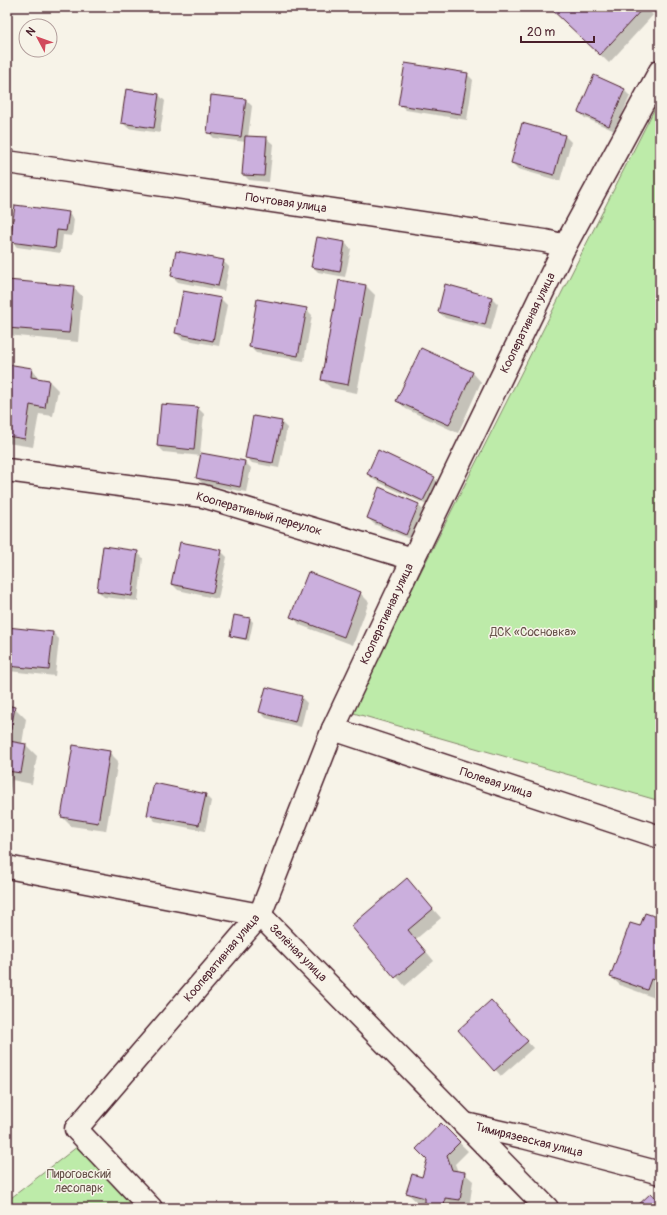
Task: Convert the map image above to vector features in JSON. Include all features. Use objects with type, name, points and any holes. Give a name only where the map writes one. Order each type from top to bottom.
[{"type":"street","name":"Кооперативная улица","points":[[151,1208],[76,1129],[260,915],[333,729],[413,559],[565,246],[660,71]]},
{"type":"street","name":"Почтовая улица","points":[[7,162],[537,240],[565,246]]},
{"type":"street","name":"Кооперативный переулок","points":[[7,470],[203,496],[413,559]]},
{"type":"street","name":"Полевая улица","points":[[333,729],[660,837]]},
{"type":"street","name":"Зелёная улица","points":[[7,868],[260,915],[465,1124]]},
{"type":"street","name":"Тимирязевская улица","points":[[465,1124],[523,1137],[660,1173]]},
{"type":"street","name":"Тимирязевская улица","points":[[465,1124],[547,1208]]},
{"type":"green space","name":"ДСК «Сосновка»","points":[[660,98],[660,801],[350,712]]},
{"type":"green space","name":"Пироговский лесопарк","points":[[82,1143],[140,1208],[7,1208],[7,1201]]},
{"type":"building","points":[[549,7],[644,7],[600,55]]},
{"type":"building","points":[[405,63],[468,73],[461,114],[398,105]]},
{"type":"building","points":[[594,75],[625,89],[609,126],[578,112]]},
{"type":"building","points":[[126,89],[159,94],[154,128],[121,123]]},
{"type":"building","points":[[211,95],[246,99],[241,137],[207,133]]},
{"type":"building","points":[[522,123],[565,135],[554,175],[511,163]]},
{"type":"building","points":[[245,136],[267,137],[264,176],[242,175]]},
{"type":"building","points":[[15,205],[69,212],[66,231],[57,230],[55,248],[10,242]]},
{"type":"building","points":[[317,237],[345,242],[340,272],[311,267]]},
{"type":"building","points":[[176,251],[224,260],[218,286],[171,276]]},
{"type":"building","points":[[7,280],[74,286],[69,333],[7,328]]},
{"type":"building","points":[[339,280],[366,285],[348,385],[321,380]]},
{"type":"building","points":[[445,284],[492,297],[485,325],[438,312]]},
{"type":"building","points":[[183,291],[221,298],[213,341],[175,333]]},
{"type":"building","points":[[257,299],[307,308],[298,356],[249,347]]},
{"type":"building","points":[[421,348],[473,372],[449,425],[396,401]]},
{"type":"building","points":[[7,364],[32,368],[31,377],[49,380],[45,408],[30,405],[25,439],[7,436]]},
{"type":"building","points":[[161,404],[198,407],[194,450],[157,446]]},
{"type":"building","points":[[253,416],[282,421],[273,463],[245,458]]},
{"type":"building","points":[[378,450],[435,477],[423,501],[367,474]]},
{"type":"building","points":[[201,453],[245,461],[240,487],[196,478]]},
{"type":"building","points":[[379,487],[419,504],[406,535],[367,518]]},
{"type":"building","points":[[180,542],[222,550],[213,593],[171,584]]},
{"type":"building","points":[[103,546],[138,551],[132,596],[97,591]]},
{"type":"building","points":[[308,572],[361,592],[344,637],[290,617]]},
{"type":"building","points":[[234,615],[250,618],[246,639],[230,636]]},
{"type":"building","points":[[7,627],[53,632],[49,670],[7,666]]},
{"type":"building","points":[[266,687],[302,696],[295,722],[259,712]]},
{"type":"building","points":[[7,705],[15,707],[9,741],[26,744],[21,773],[7,771]]},
{"type":"building","points":[[73,745],[110,751],[98,823],[61,817]]},
{"type":"building","points":[[154,783],[206,794],[199,825],[147,815]]},
{"type":"building","points":[[407,878],[433,909],[408,930],[426,952],[395,978],[351,926]]},
{"type":"building","points":[[645,913],[660,918],[660,982],[651,979],[647,990],[610,977],[630,923],[640,926]]},
{"type":"building","points":[[491,1000],[528,1041],[494,1071],[458,1030]]},
{"type":"building","points":[[441,1123],[460,1142],[447,1155],[452,1170],[465,1172],[460,1200],[445,1198],[444,1208],[425,1208],[425,1198],[406,1193],[412,1174],[422,1177],[427,1160],[416,1149]]},
{"type":"building","points":[[651,1193],[660,1203],[660,1208],[635,1208]]}]
